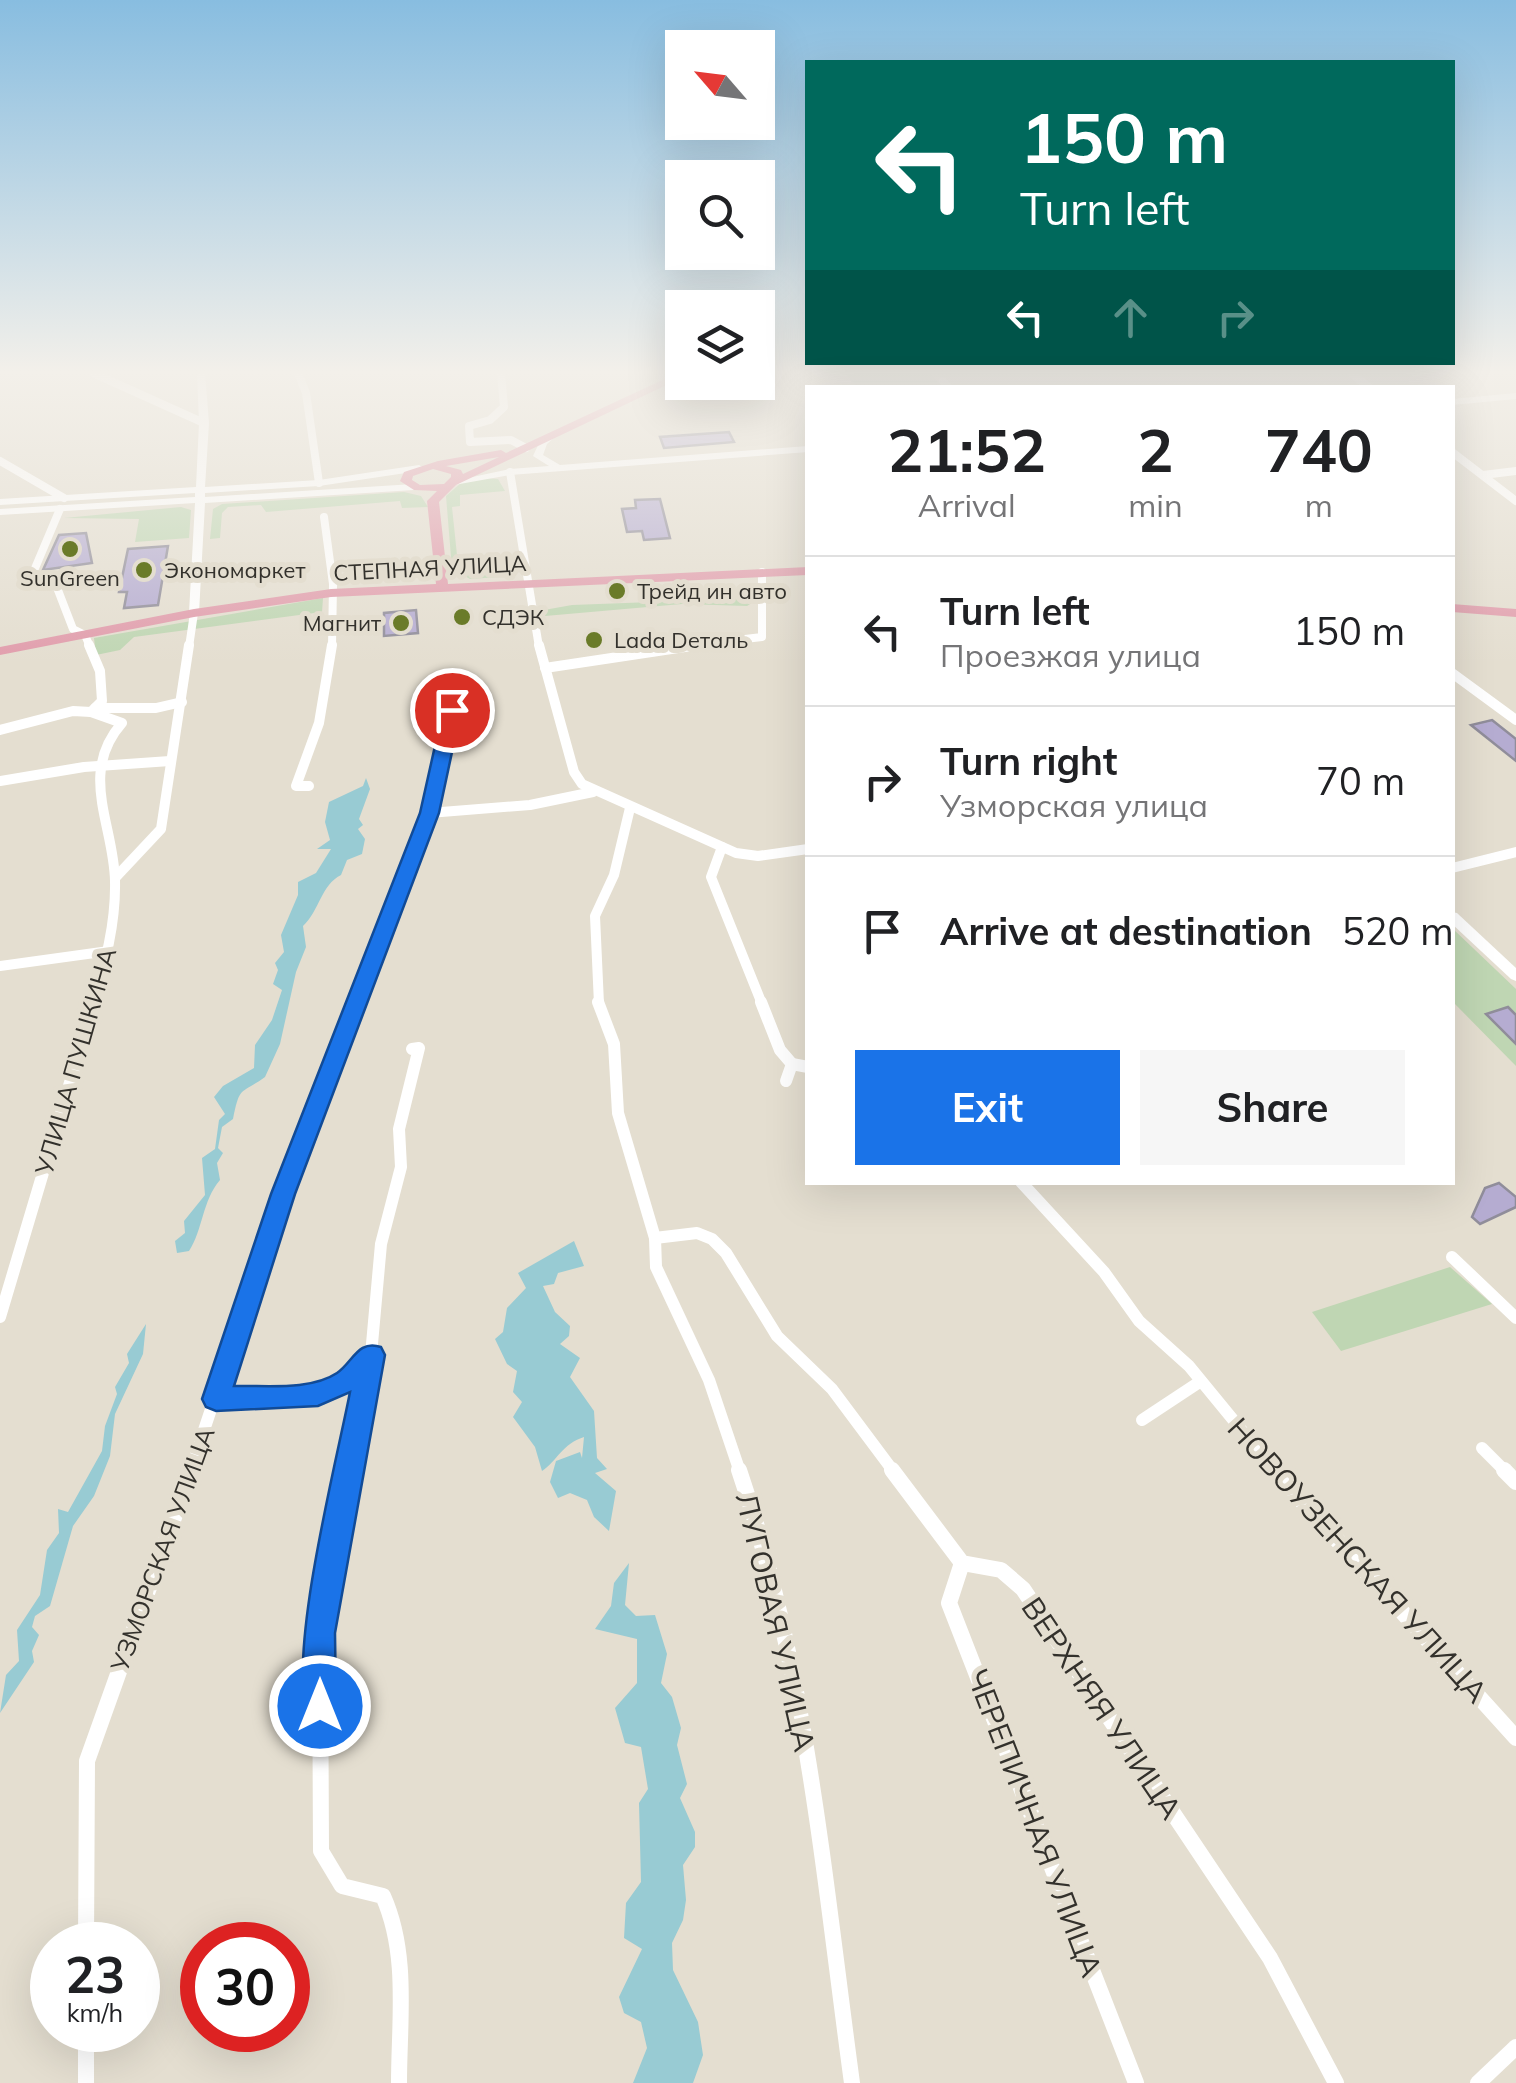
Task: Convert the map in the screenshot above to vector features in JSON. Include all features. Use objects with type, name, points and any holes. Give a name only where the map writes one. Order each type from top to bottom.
[{"type":"main road","points":[[418,470],[405,478],[433,501]]},
{"type":"main road","points":[[427,470],[449,479]]},
{"type":"main road","points":[[416,488],[479,470]]},
{"type":"main road","points":[[442,586],[433,501],[449,479]]},
{"type":"main road","name":"СТЕПНАЯ УЛИЦА","points":[[0,651],[194,613],[331,593],[805,571]]},
{"type":"main road","points":[[1455,611],[1516,615]]},
{"type":"street","points":[[13,470],[62,504]]},
{"type":"street","points":[[115,878],[161,828],[194,613],[201,470]]},
{"type":"street","points":[[318,470],[320,483]]},
{"type":"street","points":[[200,498],[407,470]]},
{"type":"street","points":[[483,470],[510,472]]},
{"type":"street","points":[[449,479],[535,470]]},
{"type":"street","points":[[1477,470],[1516,501]]},
{"type":"street","points":[[510,472],[526,582],[574,772],[593,792],[722,848],[758,856],[805,849]]},
{"type":"street","points":[[1483,475],[1516,472]]},
{"type":"street","points":[[0,502],[62,504],[416,488]]},
{"type":"street","points":[[0,512],[62,504]]},
{"type":"street","points":[[62,504],[33,574],[56,584],[73,630],[85,634],[100,671],[102,700],[93,710]]},
{"type":"street","points":[[309,786],[296,786],[322,724],[332,552],[324,518]]},
{"type":"street","points":[[545,668],[600,656],[762,637],[762,572]]},
{"type":"street","points":[[1455,675],[1516,720]]},
{"type":"street","points":[[93,710],[122,723],[182,702]]},
{"type":"street","points":[[0,730],[73,711],[156,708]]},
{"type":"street","name":"УЗМОРСКАЯ УЛИЦА","points":[[86,1922],[87,1760],[216,1399],[283,1194],[430,813],[452,710]]},
{"type":"street","name":"УЛИЦА ПУШКИНА","points":[[0,1317],[109,951],[115,878],[103,826],[100,780],[106,741],[122,723]]},
{"type":"street","points":[[0,781],[170,761]]},
{"type":"street","points":[[430,813],[530,805],[593,792]]},
{"type":"street","name":"ЛУГОВАЯ УЛИЦА","points":[[630,808],[614,876],[595,916],[596,996],[614,1044],[618,1113],[655,1238],[656,1267],[709,1380],[761,1532],[810,1772],[852,2083]]},
{"type":"street","points":[[722,848],[711,877],[780,1050],[792,1064],[805,1067]]},
{"type":"street","points":[[1455,867],[1516,852]]},
{"type":"street","points":[[1455,919],[1516,976]]},
{"type":"street","points":[[0,966],[109,951]]},
{"type":"street","points":[[399,2083],[398,1957],[392,1910],[383,1896],[350,1894],[331,1880],[321,1851],[320,1633],[371,1355],[381,1244],[401,1167],[399,1129],[419,1048],[412,1049]]},
{"type":"street","points":[[786,1081],[792,1064]]},
{"type":"street","name":"НОВОУЗЕНСКАЯ УЛИЦА","points":[[1024,1185],[1104,1272],[1140,1321],[1201,1381],[1264,1459],[1516,1738]]},
{"type":"street","points":[[655,1238],[697,1233],[712,1239],[726,1252],[776,1336],[832,1389],[962,1564]]},
{"type":"street","points":[[1452,1257],[1516,1318]]},
{"type":"street","points":[[216,1399],[318,1394],[348,1381],[371,1355]]},
{"type":"street","points":[[1142,1420],[1201,1381]]},
{"type":"street","points":[[1482,1448],[1516,1482]]},
{"type":"street","name":"ЧЕРЕПИЧНАЯ УЛИЦА","points":[[962,1564],[952,1583],[950,1603],[1136,2083]]},
{"type":"street","name":"ВЕРХНЯЯ УЛИЦА","points":[[962,1564],[1001,1570],[1022,1589],[1270,1958],[1336,2083]]},
{"type":"street","points":[[1478,2083],[1516,2047]]},
{"type":"street","points":[[86,2052],[86,2083]]},
{"type":"green space","points":[[498,479],[505,491],[460,495],[460,506],[452,507],[457,555],[465,555],[467,565],[512,562],[514,576],[470,579],[452,569],[446,496],[461,483]]},
{"type":"green space","points":[[404,492],[421,496],[428,507],[402,508],[400,501],[266,512],[261,505],[228,507],[222,513],[220,538],[210,539],[213,509],[222,504]]},
{"type":"green space","points":[[181,507],[191,510],[189,538],[135,542],[139,519],[64,518]]},
{"type":"green space","points":[[750,593],[755,601],[747,606],[682,604],[545,616],[544,610],[572,605],[732,599],[733,594]]},
{"type":"green space","points":[[323,598],[322,612],[134,637],[120,650],[96,655],[94,638]]},
{"type":"green space","points":[[1455,931],[1516,989],[1516,1066],[1455,1004]]},
{"type":"green space","points":[[1450,1267],[1492,1304],[1341,1351],[1312,1312]]},
{"type":"water","points":[[366,778],[370,789],[359,819],[363,825],[358,829],[365,839],[362,854],[347,860],[341,875],[329,885],[303,926],[306,947],[296,972],[280,1044],[265,1077],[242,1092],[233,1119],[222,1127],[218,1148],[223,1153],[217,1163],[220,1180],[189,1251],[177,1253],[175,1241],[185,1233],[184,1221],[205,1195],[202,1158],[215,1149],[219,1120],[225,1114],[214,1097],[223,1086],[254,1068],[255,1045],[272,1020],[282,990],[273,984],[278,970],[275,963],[284,952],[281,935],[298,895],[298,882],[316,873],[331,849],[317,849],[330,840],[325,822],[329,802],[363,786]]},
{"type":"water","points":[[574,1241],[584,1266],[558,1273],[554,1284],[543,1286],[555,1312],[570,1326],[569,1336],[560,1344],[580,1358],[570,1377],[594,1411],[597,1458],[607,1469],[595,1473],[616,1491],[609,1531],[594,1517],[587,1500],[570,1493],[558,1498],[550,1482],[556,1461],[580,1452],[582,1458],[584,1437],[570,1444],[542,1471],[535,1447],[513,1417],[522,1402],[513,1392],[517,1371],[507,1364],[495,1339],[503,1332],[507,1308],[526,1288],[518,1273]]},
{"type":"water","points":[[146,1324],[143,1354],[115,1414],[110,1456],[94,1496],[73,1526],[50,1606],[35,1616],[32,1627],[39,1635],[32,1651],[34,1662],[0,1713],[6,1675],[19,1661],[17,1630],[40,1595],[47,1550],[59,1533],[58,1509],[68,1512],[102,1451],[105,1426],[117,1394],[115,1387],[129,1363],[127,1354]]},
{"type":"water","points":[[629,1563],[625,1605],[636,1616],[655,1615],[667,1654],[661,1683],[672,1697],[681,1728],[677,1745],[687,1784],[680,1798],[695,1832],[695,1847],[683,1865],[683,1920],[672,1943],[673,1970],[698,2022],[703,2055],[693,2083],[633,2083],[647,2048],[641,2022],[624,2013],[619,1997],[642,1949],[624,1938],[626,1903],[641,1882],[639,1803],[648,1789],[641,1747],[625,1743],[615,1708],[637,1683],[637,1639],[595,1629],[611,1606],[614,1583]]},
{"type":"building","points":[[660,499],[670,538],[644,540],[642,531],[627,532],[622,509],[636,508],[635,500]]},
{"type":"building","name":"SunGreen","points":[[86,533],[92,563],[43,570],[59,535]]},
{"type":"building","name":"Экономаркет","points":[[168,546],[158,605],[124,608],[127,592],[119,592],[128,549]]},
{"type":"building","name":"Магнит","points":[[416,610],[418,633],[384,636],[384,613]]},
{"type":"building","points":[[1492,720],[1516,739],[1516,761],[1471,725]]},
{"type":"building","points":[[1508,1007],[1516,1015],[1516,1044],[1486,1014]]},
{"type":"building","points":[[1499,1183],[1516,1197],[1516,1207],[1480,1224],[1472,1217],[1485,1188]]},
{"type":"place","name":"SunGreen","points":[[70,549]]},
{"type":"place","name":"Экономаркет","points":[[144,570]]},
{"type":"place","name":"Трейд ин авто","points":[[617,591]]},
{"type":"place","name":"СДЭК","points":[[462,617]]},
{"type":"place","name":"Магнит","points":[[401,623]]},
{"type":"place","name":"Lada Dеталь","points":[[594,640]]},
{"type":"route","points":[[320,1706],[320,1633],[371,1355],[348,1381],[318,1394],[278,1392],[216,1399],[283,1194],[430,813],[452,710]]}]
